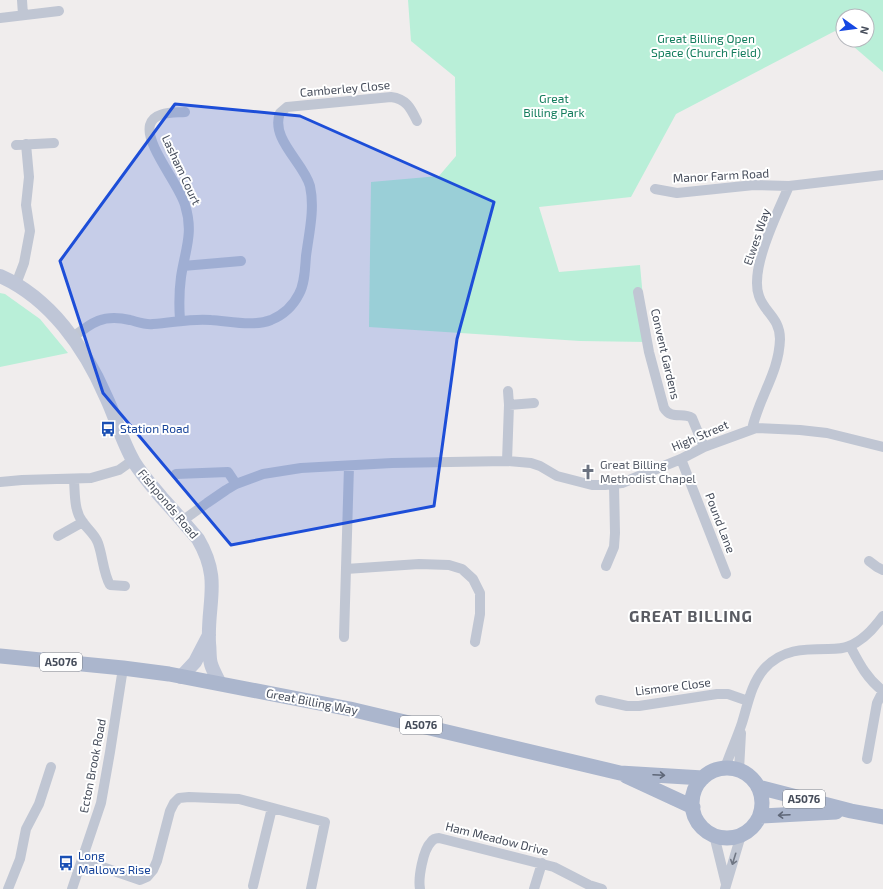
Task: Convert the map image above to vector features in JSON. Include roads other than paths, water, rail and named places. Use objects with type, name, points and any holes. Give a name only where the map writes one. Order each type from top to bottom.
[{"type":"main road","name":"Great Billing Way","points":[[0,656],[123,668],[182,676],[350,709],[620,773],[703,778]]},
{"type":"main road","points":[[732,769],[747,774],[758,787],[762,796],[760,816],[755,824],[741,835],[732,838],[723,838],[706,831],[699,824],[693,807],[693,796],[697,786],[703,778],[713,771],[732,769]]},
{"type":"main road","name":"Great Billing Way","points":[[620,773],[693,807]]},
{"type":"main road","name":"A5076","points":[[758,787],[851,811],[883,817]]},
{"type":"main road","name":"A5076","points":[[760,816],[851,811]]},
{"type":"street","points":[[22,0],[23,15]]},
{"type":"street","points":[[0,18],[59,11]]},
{"type":"street","name":"Camberley Close","points":[[180,320],[197,319],[258,324],[277,317],[284,312],[295,301],[303,286],[312,200],[310,186],[306,175],[290,152],[280,131],[279,116],[282,110],[287,107],[392,97],[401,99],[408,104],[417,121]]},
{"type":"street","name":"Lasham Court","points":[[180,320],[180,290],[190,233],[188,216],[180,193],[158,156],[149,131],[151,123],[155,117],[185,112]]},
{"type":"street","points":[[16,145],[54,143]]},
{"type":"street","points":[[16,284],[24,263],[30,231],[26,205],[28,177],[26,144]]},
{"type":"street","points":[[789,186],[883,175]]},
{"type":"street","name":"Manor Farm Road","points":[[655,189],[677,193],[754,185],[789,186]]},
{"type":"street","name":"Elwes Way","points":[[752,429],[755,415],[771,380],[777,362],[780,338],[777,323],[759,297],[756,283],[759,265],[770,232],[789,186]]},
{"type":"street","points":[[183,266],[242,260]]},
{"type":"street","name":"Fishponds Road","points":[[0,276],[16,284],[37,299],[62,325],[72,338],[95,373],[133,460],[141,474],[198,539],[204,549],[213,579],[213,598],[209,635],[210,663],[220,684]]},
{"type":"street","name":"Convent Gardens","points":[[638,292],[649,352],[664,408],[669,414],[692,418],[704,447]]},
{"type":"street","points":[[72,338],[96,320],[109,318],[129,320],[140,324],[153,324],[180,320]]},
{"type":"street","points":[[507,461],[508,391]]},
{"type":"street","points":[[509,405],[534,403]]},
{"type":"street","name":"High Street","points":[[349,466],[392,463],[507,461],[531,463],[540,466],[558,476],[592,485],[622,483],[681,459],[704,447],[752,429],[775,428],[827,433],[883,447]]},
{"type":"street","name":"Pound Lane","points":[[681,459],[726,574]]},
{"type":"street","points":[[0,482],[22,480],[74,480],[91,478],[119,470],[133,460]]},
{"type":"street","points":[[182,521],[236,484],[263,474],[288,470],[349,466],[344,637]]},
{"type":"street","points":[[176,474],[228,472],[236,484]]},
{"type":"street","points":[[74,480],[76,508],[82,522],[96,537],[107,589],[125,586]]},
{"type":"street","points":[[606,566],[614,548],[614,484]]},
{"type":"street","points":[[58,536],[82,522]]},
{"type":"street","points":[[869,561],[877,568],[883,570]]},
{"type":"street","points":[[346,569],[419,564],[449,565],[462,570],[473,579],[480,593],[480,614],[475,642]]},
{"type":"street","points":[[732,769],[748,701],[759,676],[768,666],[777,658],[800,649],[836,649],[850,646],[871,630],[883,616]]},
{"type":"street","name":"Fishponds Road","points":[[182,676],[195,662],[209,635]]},
{"type":"street","points":[[850,646],[872,682],[883,691],[877,703],[867,759]]},
{"type":"street","name":"Ecton Brook Road","points":[[72,889],[96,819],[104,785],[123,668]]},
{"type":"street","name":"Lismore Close","points":[[600,700],[627,706],[639,706],[728,694],[748,701]]},
{"type":"street","points":[[732,769],[742,723]]},
{"type":"street","points":[[8,889],[20,859],[26,829],[39,804],[51,767]]},
{"type":"street","points":[[82,860],[140,884],[153,870],[158,861],[170,811],[174,803],[179,798],[239,799],[325,822],[311,889]]},
{"type":"street","points":[[253,886],[272,808]]},
{"type":"street","points":[[714,835],[726,886]]},
{"type":"street","points":[[726,886],[741,835]]},
{"type":"street","name":"Ham Meadow Drive","points":[[420,889],[420,871],[427,846],[436,838],[443,838],[554,866],[588,885],[602,889]]},
{"type":"street","points":[[534,889],[542,863]]},
{"type":"place","name":"Station Road","points":[[108,429]]},
{"type":"place","name":"Great Billing Methodist Chapel","points":[[588,472]]},
{"type":"place","name":"Long Mallows Rise","points":[[66,863]]},
{"type":"district","name":"GREAT BILLING","points":[[691,616]]},
{"type":"park label","name":"Great Billing Open Space (Church Field)","points":[[706,46]]},
{"type":"park label","name":"Great Billing Park","points":[[554,106]]}]
